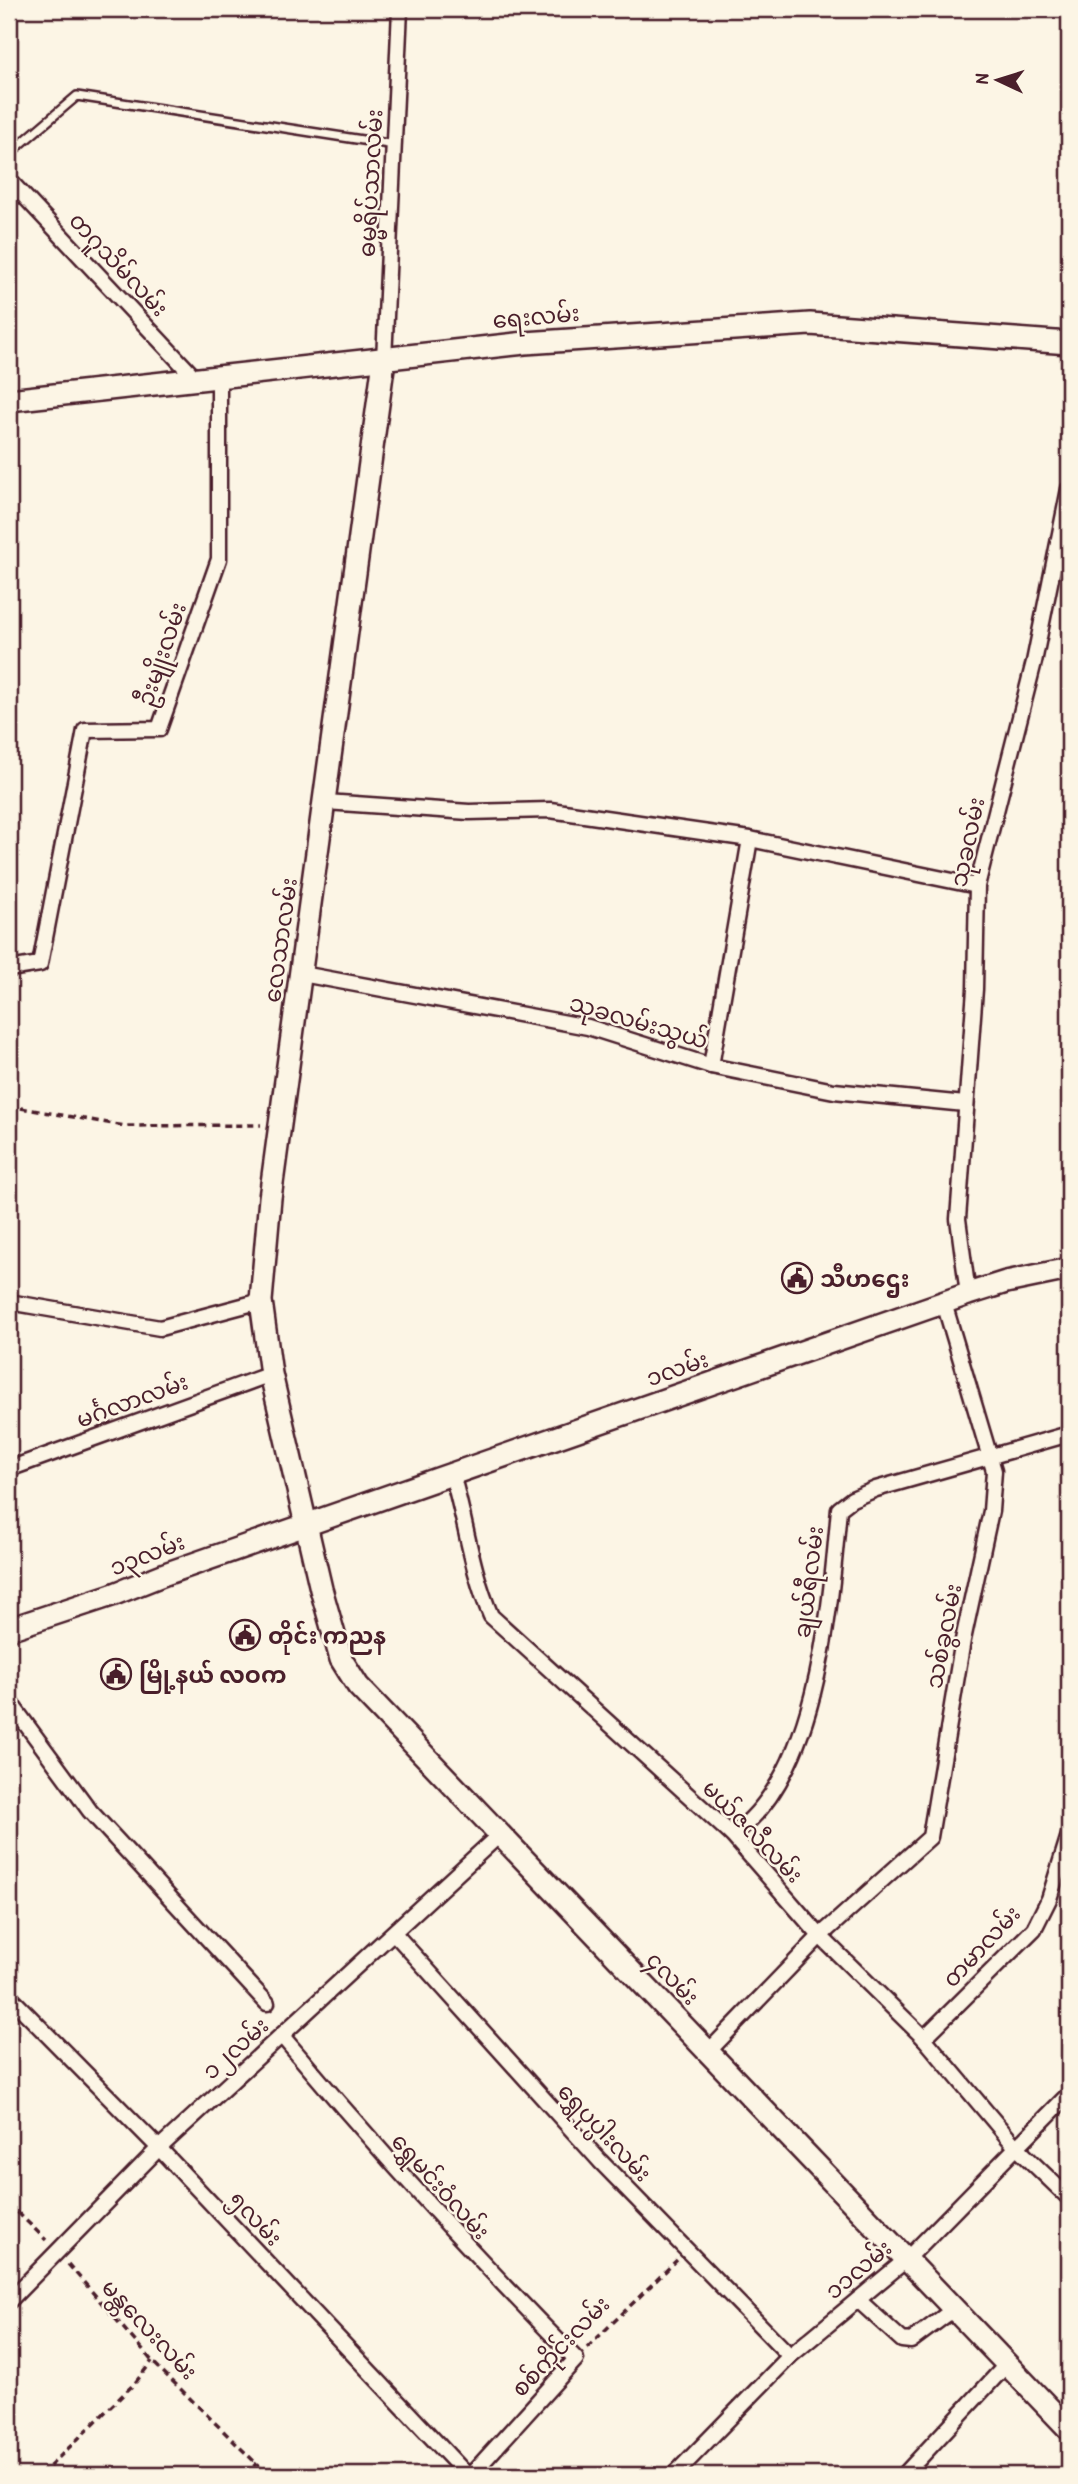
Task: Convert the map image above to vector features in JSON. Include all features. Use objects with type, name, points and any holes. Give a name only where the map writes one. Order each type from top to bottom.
[{"type":"street","name":"ဓမ္မရိပ်သာလမ်း","points":[[384,360],[400,9]]},
{"type":"street","name":"တဂူသိမ်လမ်း","points":[[9,180],[196,379]]},
{"type":"street","name":"ရေးလမ်း","points":[[9,400],[525,343],[810,324],[1069,344]]},
{"type":"street","name":"လေသာလမ်း","points":[[304,1526],[271,1374],[261,1301],[281,1124],[384,360]]},
{"type":"street","name":"ဦးမျိုးလမ်း","points":[[9,969],[40,964],[85,730],[159,729],[219,559],[219,377]]},
{"type":"street","name":"သုခလမ်း","points":[[968,1294],[958,1219],[975,989],[977,886],[1034,662],[1069,489]]},
{"type":"street","points":[[326,802],[469,812],[550,810],[750,839],[977,886]]},
{"type":"street","points":[[711,1066],[750,839]]},
{"type":"street","name":"သုခလမ်းသွယ်","points":[[302,974],[588,1027],[711,1066],[834,1091],[965,1104]]},
{"type":"street","name":"၁လမ်း","points":[[304,1526],[968,1294],[1006,1282],[1069,1269]]},
{"type":"street","points":[[9,1302],[160,1328],[261,1301]]},
{"type":"street","name":"သစ်ခွလမ်း","points":[[708,2052],[820,1936],[930,1838],[963,1640],[991,1511],[995,1471],[944,1303]]},
{"type":"street","name":"မင်္ဂလာလမ်း","points":[[9,1469],[271,1374]]},
{"type":"street","name":"ချယ်ရီလမ်း","points":[[732,1835],[745,1826],[790,1762],[822,1656],[839,1509],[852,1499],[876,1489],[1069,1434]]},
{"type":"street","name":"မယ်ဇလီလမ်း","points":[[452,1474],[464,1516],[476,1582],[491,1616],[732,1835],[820,1936],[924,2038],[1015,2146],[1069,2198]]},
{"type":"street","name":"၁၃လမ်း","points":[[9,1629],[304,1526]]},
{"type":"street","name":"၄လမ်း","points":[[304,1526],[341,1659],[358,1686],[1069,2429]]},
{"type":"street","points":[[9,1701],[90,1811],[267,2003]]},
{"type":"street","name":"၁၂လမ်း","points":[[9,2301],[59,2253],[159,2148],[499,1835]]},
{"type":"street","name":"တမာလမ်း","points":[[924,2038],[1034,1930],[1049,1899],[1069,1835]]},
{"type":"street","name":"ရွှေပုပ္ပါးလမ်း","points":[[394,1933],[600,2161],[790,2356]]},
{"type":"street","name":"၅လမ်း","points":[[9,1996],[159,2148],[469,2475]]},
{"type":"street","name":"ရွှေမင်းဝံလမ်း","points":[[282,2036],[383,2157],[460,2242],[576,2359]]},
{"type":"street","name":"၁၁လမ်း","points":[[674,2475],[790,2356],[906,2259],[1069,2094]]},
{"type":"street","points":[[858,2300],[902,2340],[911,2342],[954,2309]]},
{"type":"street","name":"စစ်ကိုင်းလမ်း","points":[[469,2475],[576,2359]]},
{"type":"street","points":[[906,2475],[1007,2364]]},
{"type":"lane","points":[[9,154],[77,96],[395,145]]},
{"type":"path","points":[[9,1106],[125,1126],[281,1124]]},
{"type":"path","name":"မန္တလေးလမ်း","points":[[9,2204],[59,2253],[152,2361],[268,2475]]},
{"type":"path","name":"စစ်ကိုင်းလမ်း","points":[[576,2359],[687,2251]]},
{"type":"path","points":[[41,2475],[135,2383],[152,2361]]},
{"type":"path","points":[[245,2475],[257,2463]]},
{"type":"place","name":"သီဟဌေး","points":[[797,1278]]},
{"type":"place","name":"တိုင်း ကညန","points":[[245,1635]]},
{"type":"place","name":"မြို့နယ် လဝက","points":[[116,1674]]}]
